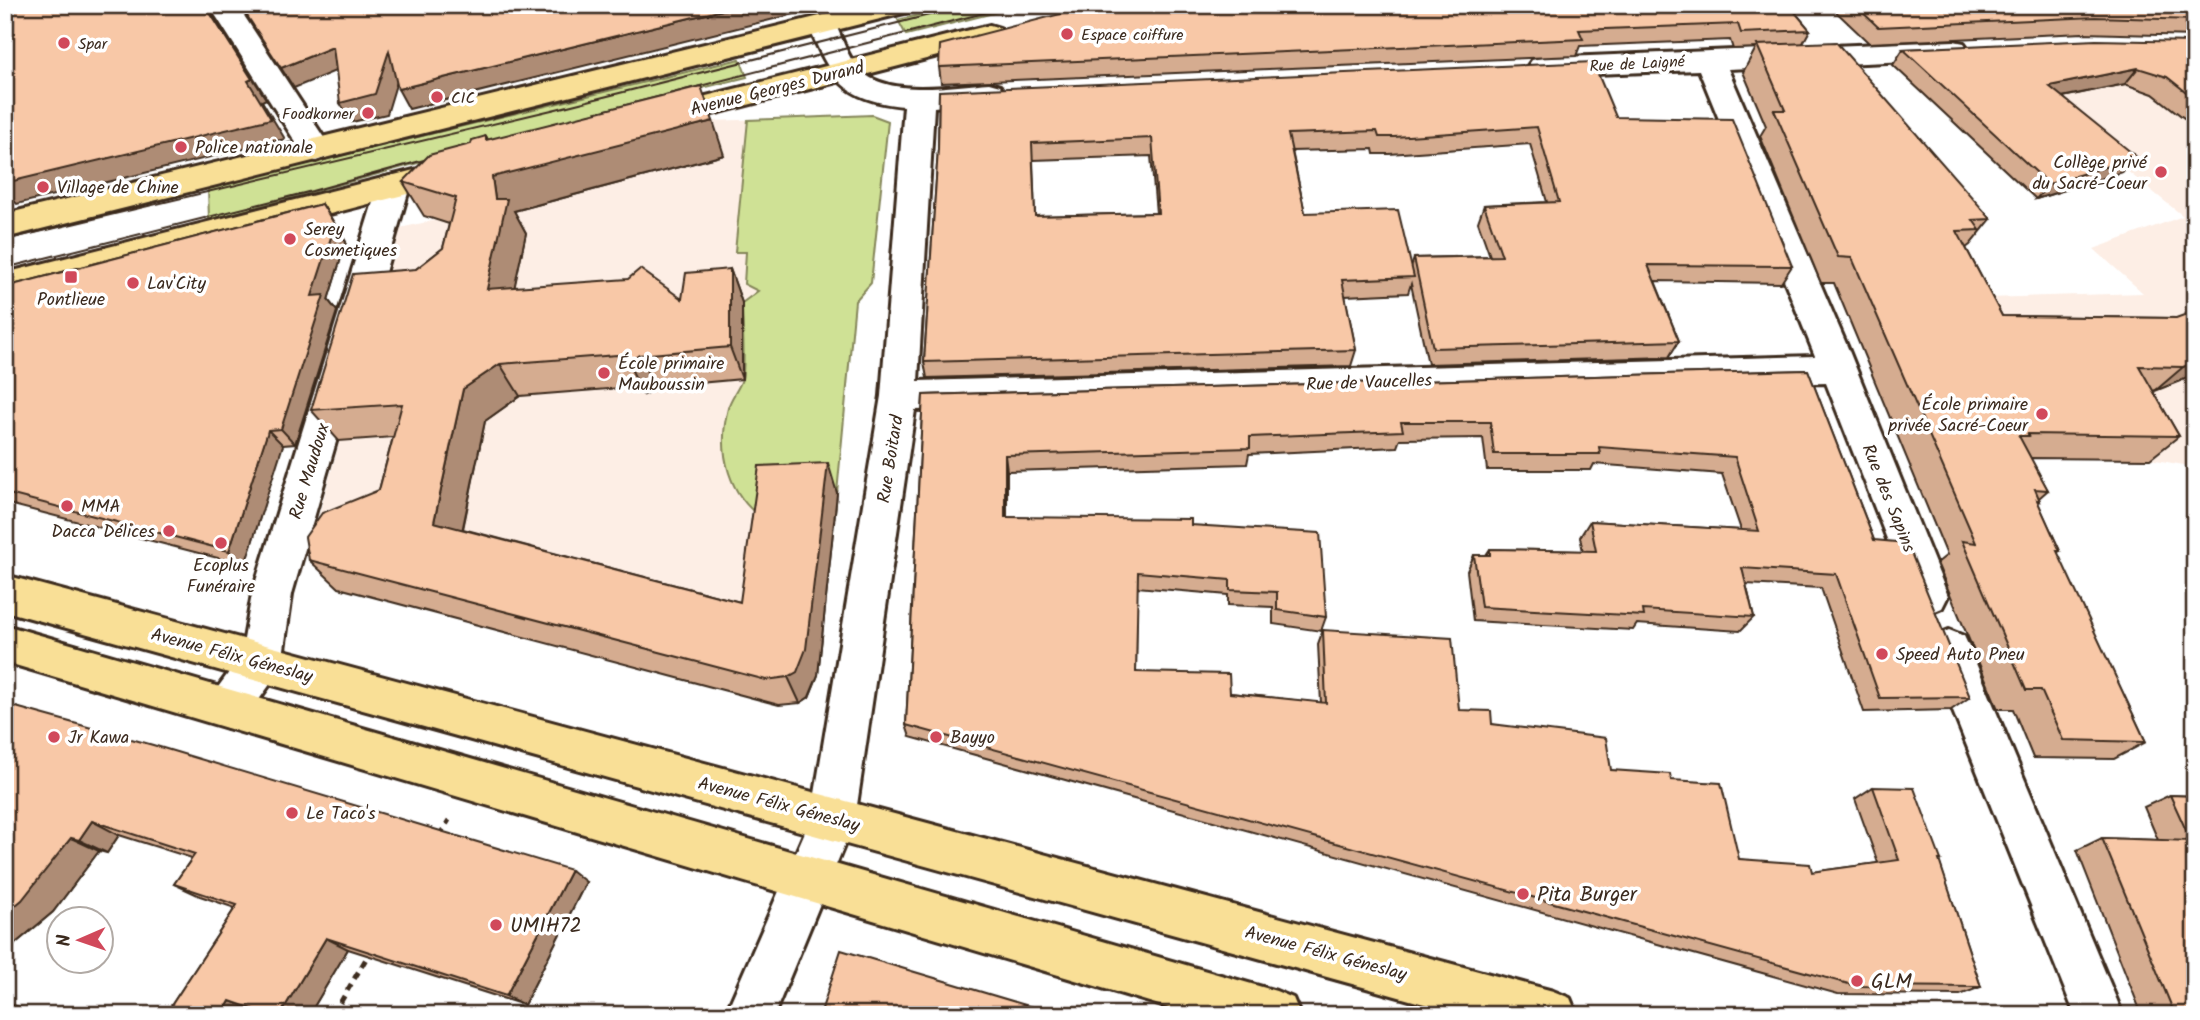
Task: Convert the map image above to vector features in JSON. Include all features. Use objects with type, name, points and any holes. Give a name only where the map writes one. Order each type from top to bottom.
[{"type":"main road","points":[[5,226],[902,5]]},
{"type":"main road","name":"Avenue Georges Durand","points":[[634,125],[1022,25]]},
{"type":"main road","points":[[5,286],[487,162]]},
{"type":"main road","name":"Avenue Félix Géneslay","points":[[5,593],[1553,1015]]},
{"type":"main road","points":[[5,643],[1276,1015]]},
{"type":"street","points":[[223,5],[316,150]]},
{"type":"street","points":[[822,25],[843,71],[866,89],[894,96],[1017,92]]},
{"type":"street","name":"Rue de Laigné","points":[[1516,69],[1986,49]]},
{"type":"street","name":"Rue des Sapins","points":[[1710,60],[1838,369],[2001,780],[2099,1015]]},
{"type":"street","name":"Rue Boitard","points":[[750,1015],[833,819],[900,396],[920,96]]},
{"type":"street","name":"Rue Maudoux","points":[[228,708],[261,663],[272,594],[394,186]]},
{"type":"street","name":"Rue de Vaucelles","points":[[900,396],[1838,369]]},
{"type":"path","points":[[437,838],[472,780]]},
{"type":"path","points":[[334,1015],[375,944]]},
{"type":"shaded area","name":"École primaire privée Sacré-Coeur","points":[[2133,60],[2195,124],[2195,467],[2150,459],[2019,457],[1958,299],[2143,293],[2094,249],[2183,216],[2040,101]]},
{"type":"shaded area","name":"École primaire Mauboussin","points":[[872,115],[888,121],[871,283],[855,301],[818,675],[809,697],[800,703],[779,705],[313,536],[400,228],[436,220],[433,207],[713,121]]},
{"type":"green space","points":[[959,5],[1025,5],[906,35],[898,20]]},
{"type":"green space","points":[[740,59],[747,77],[612,110],[209,220],[208,188]]},
{"type":"green space","points":[[872,115],[888,121],[871,283],[855,301],[837,493],[771,496],[768,522],[754,512],[735,487],[725,457],[724,441],[728,408],[741,383],[743,373],[742,303],[758,291],[744,284],[746,252],[735,252],[748,120]]},
{"type":"building","points":[[5,5],[205,5],[252,79],[248,81],[271,119],[5,183]]},
{"type":"building","points":[[240,5],[743,5],[398,89],[389,51],[375,94],[340,103],[333,47],[281,68]]},
{"type":"building","points":[[1095,5],[1789,5],[1810,30],[1741,33],[1738,24],[1579,30],[1583,39],[939,67],[940,45]]},
{"type":"building","points":[[1855,5],[2195,5],[2195,20],[2095,17],[1878,27]]},
{"type":"building","points":[[2096,40],[2195,42],[2195,99],[2167,77],[2138,68],[2049,86],[2137,157],[2049,184],[1903,49]]},
{"type":"building","points":[[1836,42],[1991,219],[1973,220],[1980,230],[1957,231],[2002,316],[2176,318],[2195,311],[2195,362],[2183,367],[2139,366],[2179,436],[2019,436],[2048,490],[2035,489],[2040,501],[2037,500],[2060,551],[2057,551],[2146,742],[2063,740],[2041,690],[2026,690],[1962,541],[1976,543],[1852,258],[1838,257],[1774,110],[1785,110],[1757,45]]},
{"type":"building","points":[[1593,62],[1616,117],[1732,119],[1792,266],[1648,265],[1679,341],[1433,348],[1414,258],[1502,256],[1484,205],[1559,202],[1537,127],[1394,137],[1379,137],[1377,131],[1288,134],[1305,213],[1398,210],[1414,277],[1342,280],[1356,350],[924,362],[938,149],[939,91]],"holes":[[[1152,138],[1158,213],[1035,216],[1032,143]]]},
{"type":"building","points":[[701,86],[713,121],[492,177],[495,199],[507,199],[487,289],[628,279],[640,269],[682,299],[686,273],[730,269],[730,347],[639,355],[628,363],[617,355],[500,364],[463,389],[434,522],[740,602],[759,466],[828,463],[806,649],[797,672],[788,677],[766,680],[309,560],[305,537],[322,513],[379,490],[402,404],[311,410],[353,274],[416,269],[443,248],[456,198],[403,182],[429,155],[471,144],[472,140],[486,136],[486,140]]},
{"type":"building","points":[[322,204],[335,225],[312,296],[324,295],[281,429],[268,430],[229,551],[5,493],[5,287]]},
{"type":"building","points":[[1808,370],[1874,540],[1907,543],[1970,697],[1880,698],[1836,574],[1742,568],[1754,617],[1643,610],[1644,616],[1481,607],[1474,555],[1490,555],[1490,549],[1596,551],[1590,521],[1759,531],[1735,457],[1599,447],[1600,454],[1494,454],[1490,422],[1401,422],[1403,431],[1250,437],[1250,448],[1005,455],[1005,517],[1191,519],[1191,525],[1320,533],[1326,617],[1277,610],[1277,592],[1230,590],[1230,580],[1138,572],[1136,672],[1229,674],[1230,693],[1326,703],[1323,630],[1452,638],[1459,710],[1491,711],[1492,724],[1606,738],[1611,770],[1670,774],[1671,780],[1721,783],[1739,859],[1810,864],[1812,872],[1899,860],[1873,787],[1914,788],[1941,860],[1981,987],[1856,986],[906,725],[923,395]]},
{"type":"building","points":[[5,704],[153,745],[571,870],[506,996],[326,938],[280,1015],[270,1015],[230,1001],[222,1015],[165,1015],[237,905],[174,884],[195,854],[92,821],[79,840],[71,838],[22,900],[5,914]]},
{"type":"building","points":[[2170,795],[2195,796],[2195,1015],[2175,1015],[2102,838],[2191,841]]},
{"type":"building","points":[[841,950],[1059,1015],[820,1015]]},
{"type":"building","points":[[5,1005],[33,1015],[5,1015]]},
{"type":"tram line","points":[[5,240],[556,109],[969,5]]},
{"type":"tram line","points":[[533,129],[1015,5]]},
{"type":"tram line","points":[[5,268],[312,191],[442,155]]},
{"type":"place","name":"Espace coiffure","points":[[1067,34]]},
{"type":"place","name":"Spar","points":[[64,43]]},
{"type":"place","name":"CIC","points":[[437,97]]},
{"type":"place","name":"Foodkorner","points":[[368,113]]},
{"type":"place","name":"Police nationale","points":[[181,147]]},
{"type":"place","name":"Collège privé du Sacré-Coeur","points":[[2161,172]]},
{"type":"place","name":"Village de Chine","points":[[43,187]]},
{"type":"place","name":"Serey Cosmetiques","points":[[290,239]]},
{"type":"place","name":"Pontlieue","points":[[71,277]]},
{"type":"place","name":"Lav'City","points":[[133,283]]},
{"type":"place","name":"École primaire Mauboussin","points":[[604,373]]},
{"type":"place","name":"École primaire privée Sacré-Coeur","points":[[2042,414]]},
{"type":"place","name":"MMA","points":[[67,506]]},
{"type":"place","name":"Dacca Délices","points":[[169,531]]},
{"type":"place","name":"Ecoplus Funéraire","points":[[221,543]]},
{"type":"place","name":"Speed Auto Pneu","points":[[1882,654]]},
{"type":"place","name":"Jr Kawa","points":[[54,737]]},
{"type":"place","name":"Bayyo","points":[[936,737]]},
{"type":"place","name":"Le Taco's","points":[[292,813]]},
{"type":"place","name":"Pita Burger","points":[[1523,894]]},
{"type":"place","name":"UMIH72","points":[[496,925]]},
{"type":"place","name":"GLM","points":[[1857,981]]}]
